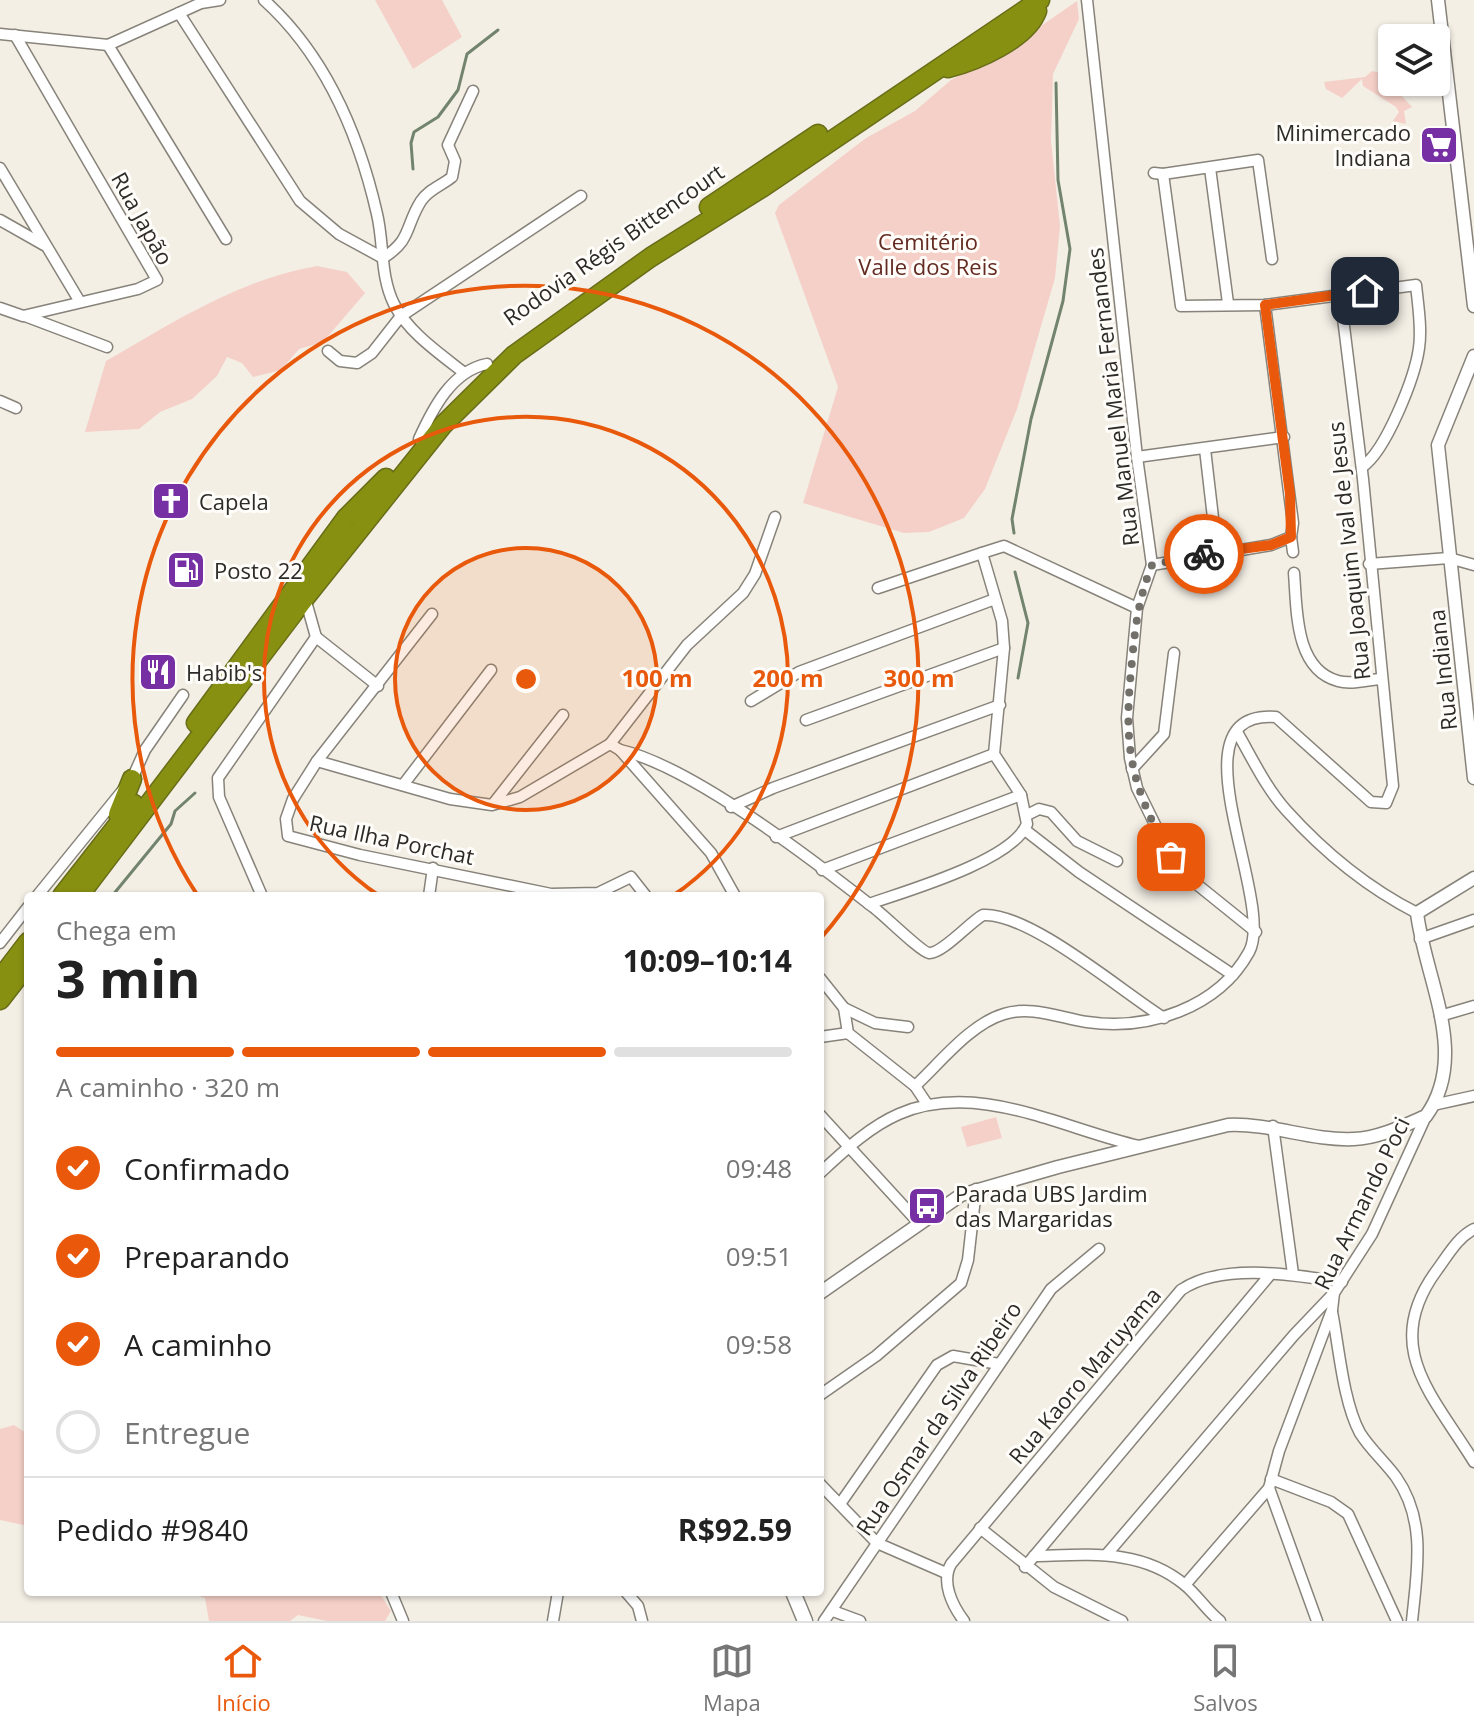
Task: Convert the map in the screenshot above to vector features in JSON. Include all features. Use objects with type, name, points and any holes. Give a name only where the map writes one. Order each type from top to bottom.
[{"type":"highway","name":"Rodovia Régis Bittencourt","points":[[65,892],[346,518],[373,494],[487,364],[541,319],[937,55],[1031,1]]},
{"type":"highway","name":"Rodovia Régis Bittencourt","points":[[82,892],[305,598],[443,425],[514,355],[651,257],[763,187],[1031,1]]},
{"type":"highway","points":[[111,833],[132,779]]},
{"type":"highway","points":[[0,979],[24,947]]},
{"type":"highway","points":[[0,1000],[24,970]]},
{"type":"main road","points":[[795,1596],[805,1621]]},
{"type":"street","points":[[0,34],[108,45],[179,13],[220,0]]},
{"type":"street","points":[[264,0],[280,14],[318,65],[343,108],[357,143],[378,215],[388,290],[401,316],[463,372]]},
{"type":"street","name":"Rua Manuel Maria Fernandes","points":[[1087,0],[1110,176],[1137,457],[1152,565],[1137,608],[1127,718],[1132,769],[1137,788],[1171,857],[1189,878],[1256,932]]},
{"type":"street","points":[[1438,0],[1474,306]]},
{"type":"street","points":[[179,13],[300,201],[339,234],[383,258]]},
{"type":"street","name":"Rua Japão","points":[[15,35],[157,280],[138,289],[23,316]]},
{"type":"street","points":[[108,45],[226,239]]},
{"type":"street","points":[[383,258],[405,241],[421,201],[432,189],[452,177],[455,161],[448,145],[473,91]]},
{"type":"street","points":[[1272,259],[1258,160],[1159,174],[1178,299],[1185,308],[1228,303],[1265,305],[1416,285],[1420,338],[1417,358],[1380,446],[1362,467]]},
{"type":"street","points":[[0,168],[80,302]]},
{"type":"street","points":[[1210,168],[1228,303]]},
{"type":"street","points":[[328,351],[340,361],[357,363],[372,353],[401,316],[581,196]]},
{"type":"street","points":[[0,220],[45,246]]},
{"type":"street","name":"Rua Joaquim Ival de Jesus","points":[[1237,732],[1248,720],[1276,717],[1371,802],[1386,803],[1393,786],[1369,564],[1362,467],[1340,294]]},
{"type":"street","points":[[1265,305],[1284,437],[1293,552]]},
{"type":"street","points":[[0,308],[107,347]]},
{"type":"street","name":"Rua Indiana","points":[[1474,356],[1438,445],[1474,778]]},
{"type":"street","points":[[419,439],[432,410],[463,372],[487,364]]},
{"type":"street","points":[[0,401],[16,408]]},
{"type":"street","points":[[1137,457],[1284,437]]},
{"type":"street","points":[[1205,449],[1217,552]]},
{"type":"street","points":[[317,761],[450,799],[492,805],[520,797],[615,747],[687,645],[743,593],[755,574],[775,517]]},
{"type":"street","points":[[1152,565],[1271,545],[1291,537]]},
{"type":"street","points":[[878,588],[1004,546],[1137,608]]},
{"type":"street","points":[[869,904],[975,864],[1025,830],[1027,815],[1021,795],[994,754],[1004,648],[982,553]]},
{"type":"street","points":[[1369,564],[1449,558],[1474,565]]},
{"type":"street","points":[[1294,573],[1300,638],[1311,659],[1327,677],[1346,683],[1381,679]]},
{"type":"street","points":[[305,598],[316,637],[378,686]]},
{"type":"street","points":[[751,701],[799,672],[995,599]]},
{"type":"street","name":"Rua Ilha Porchat","points":[[432,614],[317,761],[293,799],[286,819],[288,836],[336,850],[542,892]]},
{"type":"street","points":[[260,892],[219,797],[218,778],[316,637]]},
{"type":"street","points":[[806,720],[1004,648]]},
{"type":"street","points":[[1132,769],[1164,734],[1174,653]]},
{"type":"street","points":[[403,785],[491,670]]},
{"type":"street","points":[[40,892],[132,779],[145,750],[183,695]]},
{"type":"street","points":[[731,807],[773,788],[1000,705]]},
{"type":"street","points":[[492,805],[563,715]]},
{"type":"street","points":[[915,1086],[981,1027],[1005,1013],[1035,1012],[1113,1024],[1164,1018],[1188,1007],[1233,975],[1252,948],[1256,932],[1255,907],[1225,766],[1225,754],[1237,732],[1285,809],[1342,863],[1392,901],[1417,913]]},
{"type":"street","points":[[615,747],[651,759],[731,807],[869,904],[924,951],[937,951],[983,915],[1008,917],[1059,946],[1164,1018]]},
{"type":"street","points":[[615,747],[711,853],[733,892]]},
{"type":"street","points":[[776,837],[994,754]]},
{"type":"street","points":[[822,870],[1021,795]]},
{"type":"street","points":[[1027,815],[1039,809],[1051,812],[1071,836],[1117,861]]},
{"type":"street","points":[[1025,830],[1127,905],[1233,975]]},
{"type":"street","points":[[430,892],[433,868]]},
{"type":"street","name":"Rua Ilha Porchat","points":[[600,892],[631,877],[643,892]]},
{"type":"street","points":[[1417,913],[1474,878]]},
{"type":"street","points":[[0,943],[24,912]]},
{"type":"street","points":[[1417,913],[1447,1063],[1430,1110]]},
{"type":"street","points":[[1420,939],[1474,920]]},
{"type":"street","points":[[824,983],[844,1008],[875,1023],[908,1027]]},
{"type":"street","points":[[1440,1016],[1474,1006]]},
{"type":"street","points":[[844,1008],[848,1033],[915,1086],[927,1104]]},
{"type":"street","points":[[824,1036],[848,1033]]},
{"type":"street","points":[[824,1290],[918,1222],[976,1189],[1228,1125],[1273,1126],[1353,1139],[1382,1133],[1430,1110],[1474,1096]]},
{"type":"street","points":[[824,1169],[851,1145],[898,1114],[927,1104],[974,1103],[1004,1108],[1141,1146]]},
{"type":"street","name":"Rua Armando Poci","points":[[1185,1585],[1270,1484],[1332,1310],[1334,1293],[1372,1234],[1430,1110]]},
{"type":"street","points":[[824,1119],[918,1222]]},
{"type":"street","points":[[1273,1126],[1293,1274]]},
{"type":"street","points":[[824,1392],[876,1356],[961,1283],[968,1260],[976,1189]]},
{"type":"street","points":[[1474,1229],[1459,1240],[1417,1302],[1412,1316],[1412,1340],[1415,1362],[1431,1400],[1474,1462]]},
{"type":"street","name":"Rua Osmar da Silva Ribeiro","points":[[824,1621],[1051,1289],[1099,1249]]},
{"type":"street","name":"Rua Kaoro Maruyama","points":[[946,1573],[980,1528],[1181,1290],[1214,1275],[1293,1274],[1342,1282]]},
{"type":"street","points":[[1025,1567],[1269,1276]]},
{"type":"street","points":[[1107,1554],[1294,1335],[1334,1293]]},
{"type":"street","points":[[1332,1310],[1352,1410],[1360,1433],[1396,1477],[1413,1513],[1419,1553],[1410,1619]]},
{"type":"street","points":[[840,1504],[937,1365],[953,1356],[999,1364]]},
{"type":"street","points":[[1270,1484],[1317,1621]]},
{"type":"street","points":[[1270,1484],[1331,1502],[1348,1514],[1397,1621]]},
{"type":"street","points":[[824,1488],[877,1543],[946,1573],[952,1599],[964,1621]]},
{"type":"street","points":[[980,1528],[1025,1567],[1054,1587],[1122,1621]]},
{"type":"street","points":[[1034,1556],[1107,1554],[1158,1567],[1185,1585],[1220,1621]]},
{"type":"street","points":[[393,1596],[403,1621]]},
{"type":"street","points":[[553,1621],[557,1596]]},
{"type":"street","points":[[629,1596],[638,1606],[642,1621]]},
{"type":"street","points":[[833,1611],[860,1621]]},
{"type":"green space","points":[[375,0],[442,0],[462,37],[413,69]]},
{"type":"green space","name":"Cemitério Valle dos Reis","points":[[1077,1],[1079,19],[1053,74],[1051,141],[1060,226],[1055,278],[1017,409],[985,489],[964,518],[929,532],[904,533],[803,503],[838,387],[775,213],[779,205],[866,138],[915,111],[951,80],[996,57]]},
{"type":"green space","points":[[1372,71],[1378,72],[1378,96],[1363,86],[1362,79],[1342,98],[1326,89],[1324,82],[1365,77]]},
{"type":"green space","points":[[1379,96],[1402,96],[1412,107],[1404,111],[1406,124],[1393,121],[1399,112]]},
{"type":"green space","points":[[317,266],[347,272],[365,293],[323,342],[299,349],[281,370],[253,377],[242,363],[227,357],[217,376],[192,399],[160,412],[139,429],[85,432],[106,361],[234,291]]},
{"type":"green space","points":[[996,1117],[1002,1138],[967,1147],[961,1127]]},
{"type":"green space","points":[[14,1425],[24,1431],[24,1525],[0,1520],[0,1429]]},
{"type":"green space","points":[[200,1596],[382,1596],[391,1611],[385,1621],[327,1621],[298,1615],[290,1621],[209,1621],[205,1598]]},
{"type":"waterway","points":[[413,169],[411,143],[414,132],[438,117],[458,90],[467,54],[498,30]]},
{"type":"waterway","points":[[1014,533],[1012,519],[1031,419],[1063,301],[1070,249],[1058,180],[1056,83]]},
{"type":"waterway","points":[[1015,572],[1028,623],[1018,678]]},
{"type":"waterway","points":[[115,892],[171,824],[175,811],[195,793]]},
{"type":"way so far","points":[[1171,857],[1137,788],[1127,741],[1137,608],[1152,565],[1204,554]]},
{"type":"place","name":"Minimercado Indiana","points":[[1439,145]]},
{"type":"place","name":"Capela","points":[[171,501]]},
{"type":"place","name":"Posto 22","points":[[186,570]]},
{"type":"place","name":"Habib's","points":[[158,672]]},
{"type":"place","name":"Parada UBS Jardim das Margaridas","points":[[927,1206]]},
{"type":"route","points":[[1204,554],[1271,545],[1291,537],[1293,523],[1284,437],[1265,305],[1365,291]]}]
